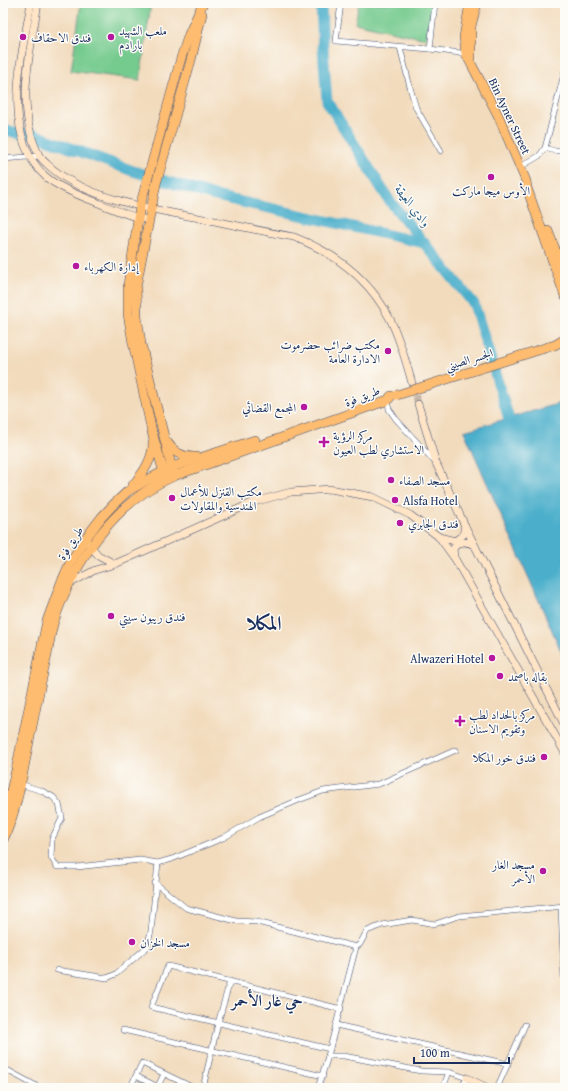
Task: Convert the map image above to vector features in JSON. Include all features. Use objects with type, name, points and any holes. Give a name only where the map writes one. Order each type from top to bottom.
[{"type":"highway","points":[[128,491],[142,475],[149,462],[153,448],[152,432],[128,314],[128,285],[138,218],[140,206],[151,184],[191,60],[204,3]]},
{"type":"highway","name":"Bin Ayner Street","points":[[470,3],[464,38],[469,57],[498,115],[526,181],[527,188],[565,296]]},
{"type":"highway","name":"Bin Ayner Street","points":[[469,57],[471,26],[477,3]]},
{"type":"highway","name":"Bin Ayner Street","points":[[526,181],[532,186],[565,276]]},
{"type":"highway","points":[[151,184],[151,208],[136,287],[137,317],[141,344],[163,435],[169,473]]},
{"type":"highway","points":[[551,346],[565,339]]},
{"type":"highway","points":[[551,346],[565,346]]},
{"type":"highway","name":"الجسر الصيني","points":[[391,397],[551,346]]},
{"type":"highway","name":"طريق فوة","points":[[3,824],[16,770],[47,621],[70,563],[85,539],[101,518],[128,491],[201,457],[391,397]]},
{"type":"highway","name":"طريق فوة","points":[[3,840],[10,825],[20,784],[54,622],[69,584],[91,547],[120,512],[169,473],[391,397]]},
{"type":"highway","points":[[152,432],[169,473]]},
{"type":"highway","points":[[163,435],[171,448],[183,456],[201,457]]},
{"type":"main road","points":[[31,3],[32,20],[26,108],[30,133],[39,156],[54,171],[72,182],[103,195],[140,206],[294,237],[314,245],[333,256],[366,284],[379,301],[390,319],[412,383]]},
{"type":"main road","points":[[38,3],[32,20],[19,78],[17,107],[22,134],[30,158],[45,176],[62,187],[84,198],[138,218],[148,220]]},
{"type":"main road","points":[[418,404],[436,463],[465,526],[565,726]]},
{"type":"main road","points":[[69,584],[95,570],[115,564],[254,502],[291,492],[330,489],[373,496],[410,515],[439,537],[455,559],[565,753]]},
{"type":"main road","points":[[439,537],[455,541],[463,535],[465,526]]},
{"type":"main road","points":[[85,539],[98,555],[115,564]]},
{"type":"main road","points":[[455,559],[453,549],[460,543],[469,542],[476,548]]},
{"type":"main road","points":[[467,1078],[486,1087]]},
{"type":"street","points":[[341,3],[336,41],[430,49],[469,57]]},
{"type":"street","points":[[430,49],[435,3]]},
{"type":"street","points":[[400,47],[415,104],[441,151]]},
{"type":"street","points":[[520,167],[533,161],[545,148],[565,70]]},
{"type":"street","points":[[545,148],[554,151],[565,151]]},
{"type":"street","points":[[3,159],[30,158],[39,156]]},
{"type":"street","points":[[391,397],[390,409],[396,419],[436,463]]},
{"type":"street","points":[[20,784],[48,794],[59,804],[62,818],[52,840],[51,858],[57,867],[140,860],[158,863],[172,859],[223,838],[259,817],[298,800],[323,791],[379,784],[456,750]]},
{"type":"street","points":[[57,970],[107,978],[116,974],[147,947],[152,931],[155,883],[158,863]]},
{"type":"street","points":[[155,883],[186,908],[236,921],[257,922],[356,947]]},
{"type":"street","points":[[318,1088],[323,1076],[356,947],[360,944],[367,931],[382,925],[412,920],[435,924],[459,916],[563,907],[565,1004]]},
{"type":"street","points":[[330,1049],[151,1007],[168,966],[341,1009]]},
{"type":"street","points":[[203,1088],[218,1022],[230,981]]},
{"type":"street","points":[[497,1088],[525,1025]]},
{"type":"street","points":[[336,1026],[508,1064]]},
{"type":"street","points":[[123,1030],[323,1076]]},
{"type":"street","points":[[328,1056],[344,1056],[421,1070],[449,1072],[467,1078],[461,1088]]},
{"type":"street","points":[[130,1088],[142,1063],[194,1088]]},
{"type":"street","points":[[3,1068],[40,1088]]},
{"type":"street","points":[[443,1088],[449,1072]]},
{"type":"street","points":[[136,1076],[158,1088],[164,1074]]},
{"type":"street","points":[[179,1088],[182,1082]]},
{"type":"green space","name":"ملعب الشهيد بارادم","points":[[81,3],[151,3],[140,80],[71,71]]},
{"type":"green space","points":[[359,3],[433,3],[426,39],[355,23]]},
{"type":"water","points":[[561,403],[565,422],[565,660],[464,431]]},
{"type":"waterway","name":"وادي العيقة","points":[[321,3],[327,101],[389,200],[474,304],[509,419]]},
{"type":"waterway","points":[[3,129],[21,134],[30,133],[133,171],[211,195],[424,243]]},
{"type":"tunnel","points":[[413,385],[418,404]]},
{"type":"place","name":"فندق الاحقاف","points":[[23,37]]},
{"type":"place","name":"ملعب الشهيد بارادم","points":[[111,37]]},
{"type":"place","name":"الأوس ميجا ماركت","points":[[491,177]]},
{"type":"place","name":"إدارة الكهرباء","points":[[76,266]]},
{"type":"place","name":"مكتب ضرائب حضرموت الادارة العامة","points":[[388,351]]},
{"type":"place","name":"المجمع القضائي","points":[[304,407]]},
{"type":"place","name":"مركز الرؤية الاستشاري لطب العيون","points":[[324,442]]},
{"type":"place","name":"مسجد الصفاء","points":[[391,480]]},
{"type":"place","name":"مكتب القنزل للأعمال الهندسية والمقاولات","points":[[172,498]]},
{"type":"place","name":"Alsfa Hotel","points":[[395,500]]},
{"type":"place","name":"فندق الجابري","points":[[400,523]]},
{"type":"place","name":"فندق ريبون سيتي","points":[[111,616]]},
{"type":"place","name":"Alwazeri Hotel","points":[[492,658]]},
{"type":"place","name":"بقاله باصمد","points":[[500,676]]},
{"type":"place","name":"مركز بالحداد لطب وتقويم الاسنان","points":[[460,721]]},
{"type":"place","name":"فندق خور المكلا","points":[[544,757]]},
{"type":"place","name":"مسجد الغار الأحمر","points":[[543,871]]},
{"type":"place","name":"مسجد الخزان","points":[[132,942]]},
{"type":"district","name":"المكلا","points":[[264,622]]},
{"type":"district","name":"حي غار الأحمر","points":[[267,1000]]}]
